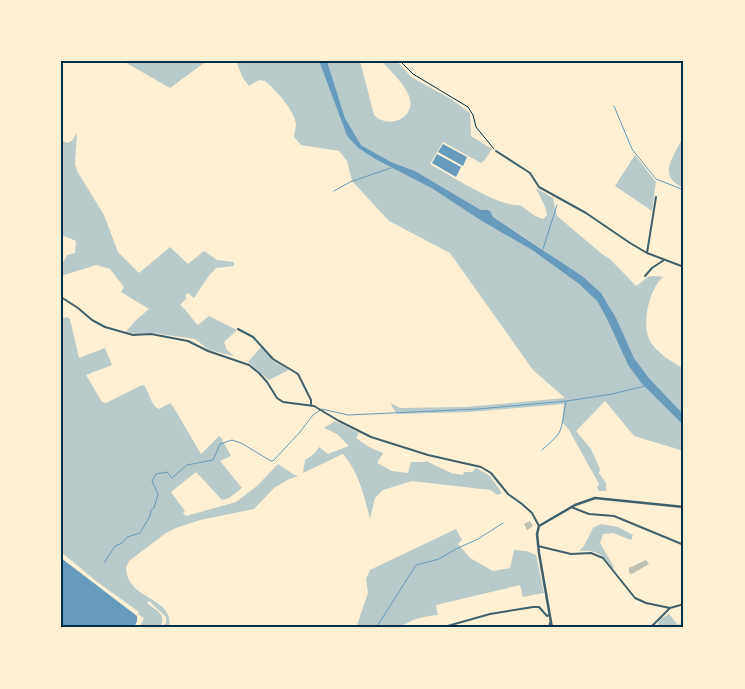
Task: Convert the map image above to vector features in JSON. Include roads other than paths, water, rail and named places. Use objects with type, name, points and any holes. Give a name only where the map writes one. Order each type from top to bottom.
[{"type":"street","points":[[496,151],[530,173],[539,187],[586,212],[630,244],[647,253],[684,267]]},
{"type":"street","points":[[647,253],[656,197]]},
{"type":"street","points":[[645,276],[652,268],[664,260]]},
{"type":"street","points":[[61,297],[104,327],[133,334],[155,335],[192,342],[208,351],[244,363],[259,373],[280,400],[291,404],[311,405],[371,437],[428,455],[481,467],[491,474],[508,494],[532,513],[539,526],[538,546],[550,628]]},
{"type":"street","points":[[238,329],[253,337],[273,359],[298,374],[311,400],[311,405]]},
{"type":"street","points":[[539,526],[590,498],[600,497],[684,507]]},
{"type":"street","points":[[572,507],[589,514],[614,516],[684,544]]},
{"type":"street","points":[[538,546],[571,554],[596,554],[605,561],[635,598],[646,603],[670,608],[684,604]]},
{"type":"street","points":[[444,627],[490,614],[533,607],[539,607],[546,616],[549,615]]},
{"type":"street","points":[[650,628],[670,608]]},
{"type":"water","points":[[319,61],[327,61],[345,118],[361,145],[391,162],[415,171],[481,210],[488,210],[493,217],[582,276],[601,293],[616,318],[634,358],[649,378],[684,415],[684,426],[641,383],[628,365],[597,301],[579,284],[532,250],[482,221],[433,189],[358,148],[347,136]]},
{"type":"water","points":[[443,144],[467,157],[463,166],[438,152]]},
{"type":"water","points":[[437,154],[461,167],[456,177],[432,163]]},
{"type":"water","points":[[61,558],[137,616],[134,628],[61,628]]},
{"type":"waterway","points":[[614,106],[632,149],[656,179],[684,190]]},
{"type":"waterway","points":[[334,191],[350,182],[391,168]]},
{"type":"waterway","points":[[543,249],[557,205]]},
{"type":"waterway","points":[[104,563],[115,546],[122,543],[127,537],[140,533],[150,516],[158,494],[152,481],[156,474],[167,472],[172,478],[187,465],[213,460],[220,444],[232,440],[273,461],[313,415],[322,409],[348,415],[478,409],[567,401],[612,394],[645,386]]},
{"type":"waterway","points":[[542,450],[559,433],[566,402]]},
{"type":"waterway","points":[[376,628],[416,565],[439,559],[478,539],[503,523]]}]
